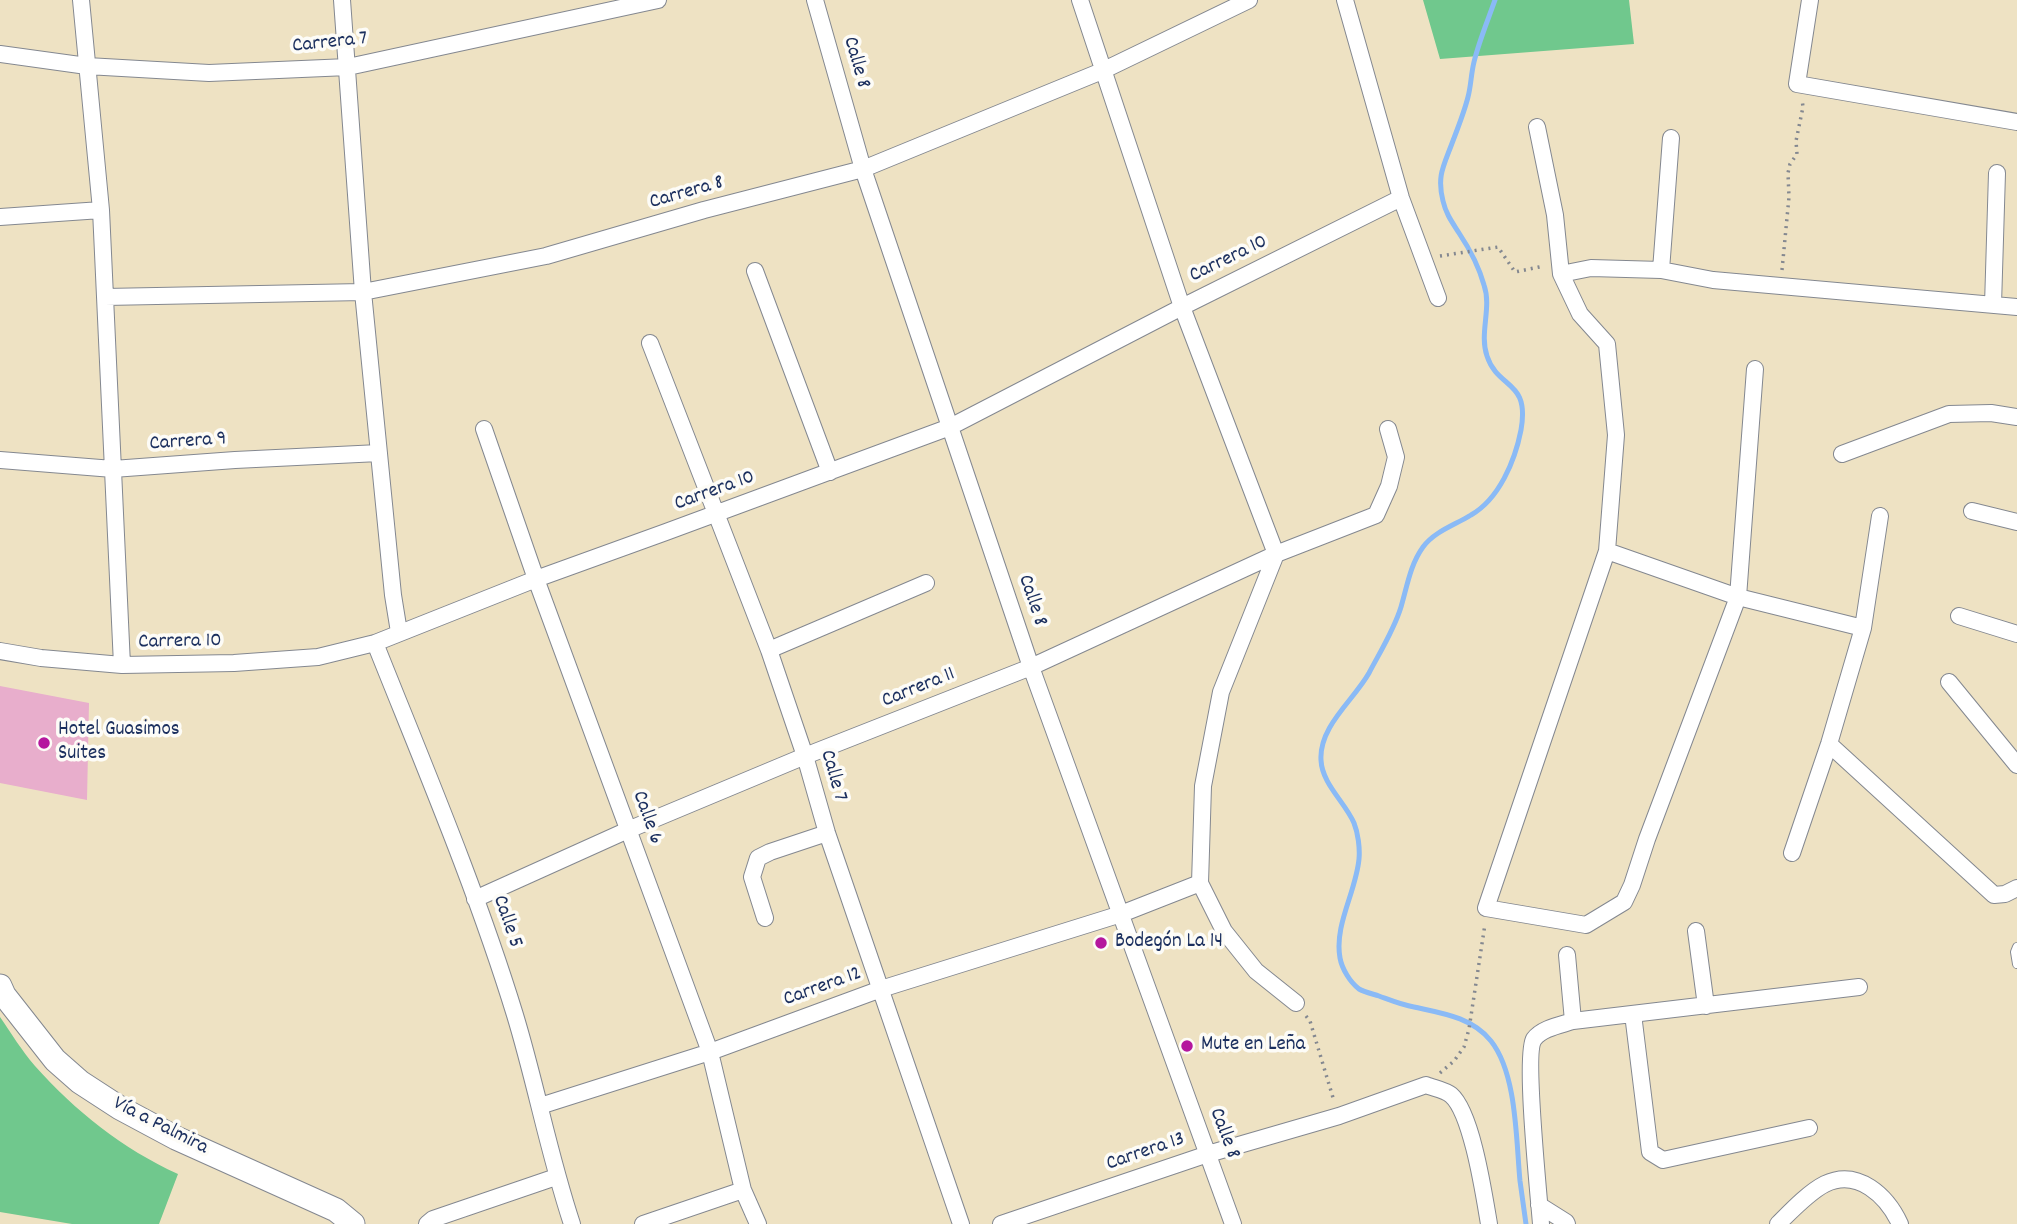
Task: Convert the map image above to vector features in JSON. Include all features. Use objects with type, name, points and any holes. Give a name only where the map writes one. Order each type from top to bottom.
[{"type":"street","points":[[81,0],[101,210],[122,665]]},
{"type":"street","points":[[342,0],[363,292],[399,632]]},
{"type":"street","name":"Carrera 7","points":[[0,54],[87,66],[209,73],[348,67],[658,0]]},
{"type":"street","name":"Calle 8","points":[[815,0],[863,169],[1031,667],[1233,1224]]},
{"type":"street","points":[[1080,0],[1182,307],[1276,554],[1221,692],[1203,786],[1200,883],[1224,931],[1256,971],[1296,1003]]},
{"type":"street","name":"Carrera 8","points":[[105,297],[363,292],[546,256],[704,210],[863,169],[1102,71],[1248,0]]},
{"type":"street","points":[[1345,0],[1401,198],[1438,298]]},
{"type":"street","points":[[1810,0],[1797,84],[2017,122]]},
{"type":"street","points":[[1537,127],[1555,215],[1561,268],[1580,314],[1607,344],[1616,435],[1607,551],[1486,908],[1586,925],[1624,902],[1738,597],[1755,369]]},
{"type":"street","points":[[1661,270],[1671,138]]},
{"type":"street","points":[[1993,305],[1997,173]]},
{"type":"street","name":"Carrera 10","points":[[0,650],[41,658],[122,665],[234,663],[318,657],[374,643],[536,579],[950,427],[1401,198]]},
{"type":"street","points":[[0,217],[101,210]]},
{"type":"street","points":[[1561,268],[1661,270],[1713,280],[2017,307]]},
{"type":"street","points":[[755,271],[830,472]]},
{"type":"street","name":"Calle 7","points":[[650,343],[769,650],[805,756],[827,833],[961,1224]]},
{"type":"street","points":[[1842,454],[1949,414],[1990,413],[2017,417]]},
{"type":"street","name":"Calle 6","points":[[484,429],[536,579],[710,1052],[743,1190],[758,1224]]},
{"type":"street","name":"Carrera 11","points":[[475,899],[628,830],[805,756],[1031,667],[1276,554],[1376,515],[1389,486],[1396,457],[1388,429]]},
{"type":"street","name":"Carrera 9","points":[[0,460],[113,470],[235,460],[379,453]]},
{"type":"street","points":[[1972,511],[2017,522]]},
{"type":"street","points":[[1792,853],[1829,744],[1863,628],[1880,516]]},
{"type":"street","points":[[1607,551],[1738,597],[1863,628]]},
{"type":"street","points":[[769,650],[926,583]]},
{"type":"street","points":[[1959,616],[2017,634]]},
{"type":"street","name":"Calle 5","points":[[374,643],[461,857],[515,1014],[556,1177],[572,1224]]},
{"type":"street","points":[[1949,682],[2017,765]]},
{"type":"street","points":[[1829,744],[1994,895],[2005,894],[2017,888]]},
{"type":"street","points":[[765,918],[752,877],[758,858],[827,833]]},
{"type":"street","name":"Carrera 12","points":[[540,1105],[710,1052],[881,989],[1121,914],[1200,883]]},
{"type":"street","points":[[1696,931],[1706,1006]]},
{"type":"street","points":[[1567,955],[1573,1021]]},
{"type":"street","name":"Vía a Palmira","points":[[0,986],[47,1051],[80,1082],[120,1108],[176,1138],[336,1210],[353,1224]]},
{"type":"street","points":[[1541,1224],[1530,1050],[1534,1039],[1542,1032],[1573,1021],[1859,987]]},
{"type":"street","points":[[1633,1014],[1650,1152],[1663,1160],[1809,1128]]},
{"type":"street","points":[[1426,1085],[1450,1094],[1462,1109],[1479,1170],[1489,1224]]},
{"type":"street","name":"Carrera 13","points":[[1001,1224],[1208,1154],[1339,1116],[1426,1085]]},
{"type":"street","points":[[427,1224],[433,1219],[556,1177]]},
{"type":"street","points":[[1778,1224],[1826,1183],[1850,1179],[1866,1184],[1885,1199],[1900,1224]]},
{"type":"street","points":[[643,1224],[743,1190]]},
{"type":"street","points":[[1539,1205],[1567,1224]]},
{"type":"lane","points":[[2017,947],[2017,964]]},
{"type":"path","points":[[1781,286],[1788,173],[1797,154],[1796,141],[1803,107],[1797,84]]},
{"type":"path","points":[[1454,254],[1498,247],[1515,272],[1561,268]]},
{"type":"path","points":[[1426,1085],[1454,1061],[1464,1047],[1469,1029],[1486,908]]},
{"type":"path","points":[[1296,1003],[1310,1021],[1339,1116]]},
{"type":"green space","points":[[1423,0],[1629,0],[1634,44],[1440,59]]},
{"type":"green space","points":[[0,1017],[35,1066],[83,1113],[119,1141],[178,1174],[159,1224],[72,1224],[0,1212]]},
{"type":"building","name":"Hotel Guasimos Suites","points":[[0,686],[89,703],[87,800],[0,783]]},
{"type":"waterway","points":[[1495,0],[1476,54],[1466,103],[1443,166],[1441,185],[1446,210],[1473,258],[1484,285],[1487,303],[1484,338],[1487,356],[1498,375],[1517,393],[1523,414],[1521,430],[1510,466],[1490,499],[1471,515],[1433,537],[1423,547],[1412,569],[1391,632],[1363,683],[1331,725],[1322,748],[1321,760],[1325,777],[1354,823],[1359,845],[1357,871],[1340,933],[1340,958],[1343,966],[1350,979],[1361,990],[1405,1005],[1456,1017],[1475,1026],[1491,1041],[1500,1055],[1511,1089],[1526,1224]]},
{"type":"place","name":"Hotel Guasimos Suites","points":[[44,743]]},
{"type":"place","name":"Bodegón La 14","points":[[1101,943]]},
{"type":"place","name":"Mute en Leña","points":[[1187,1046]]}]
